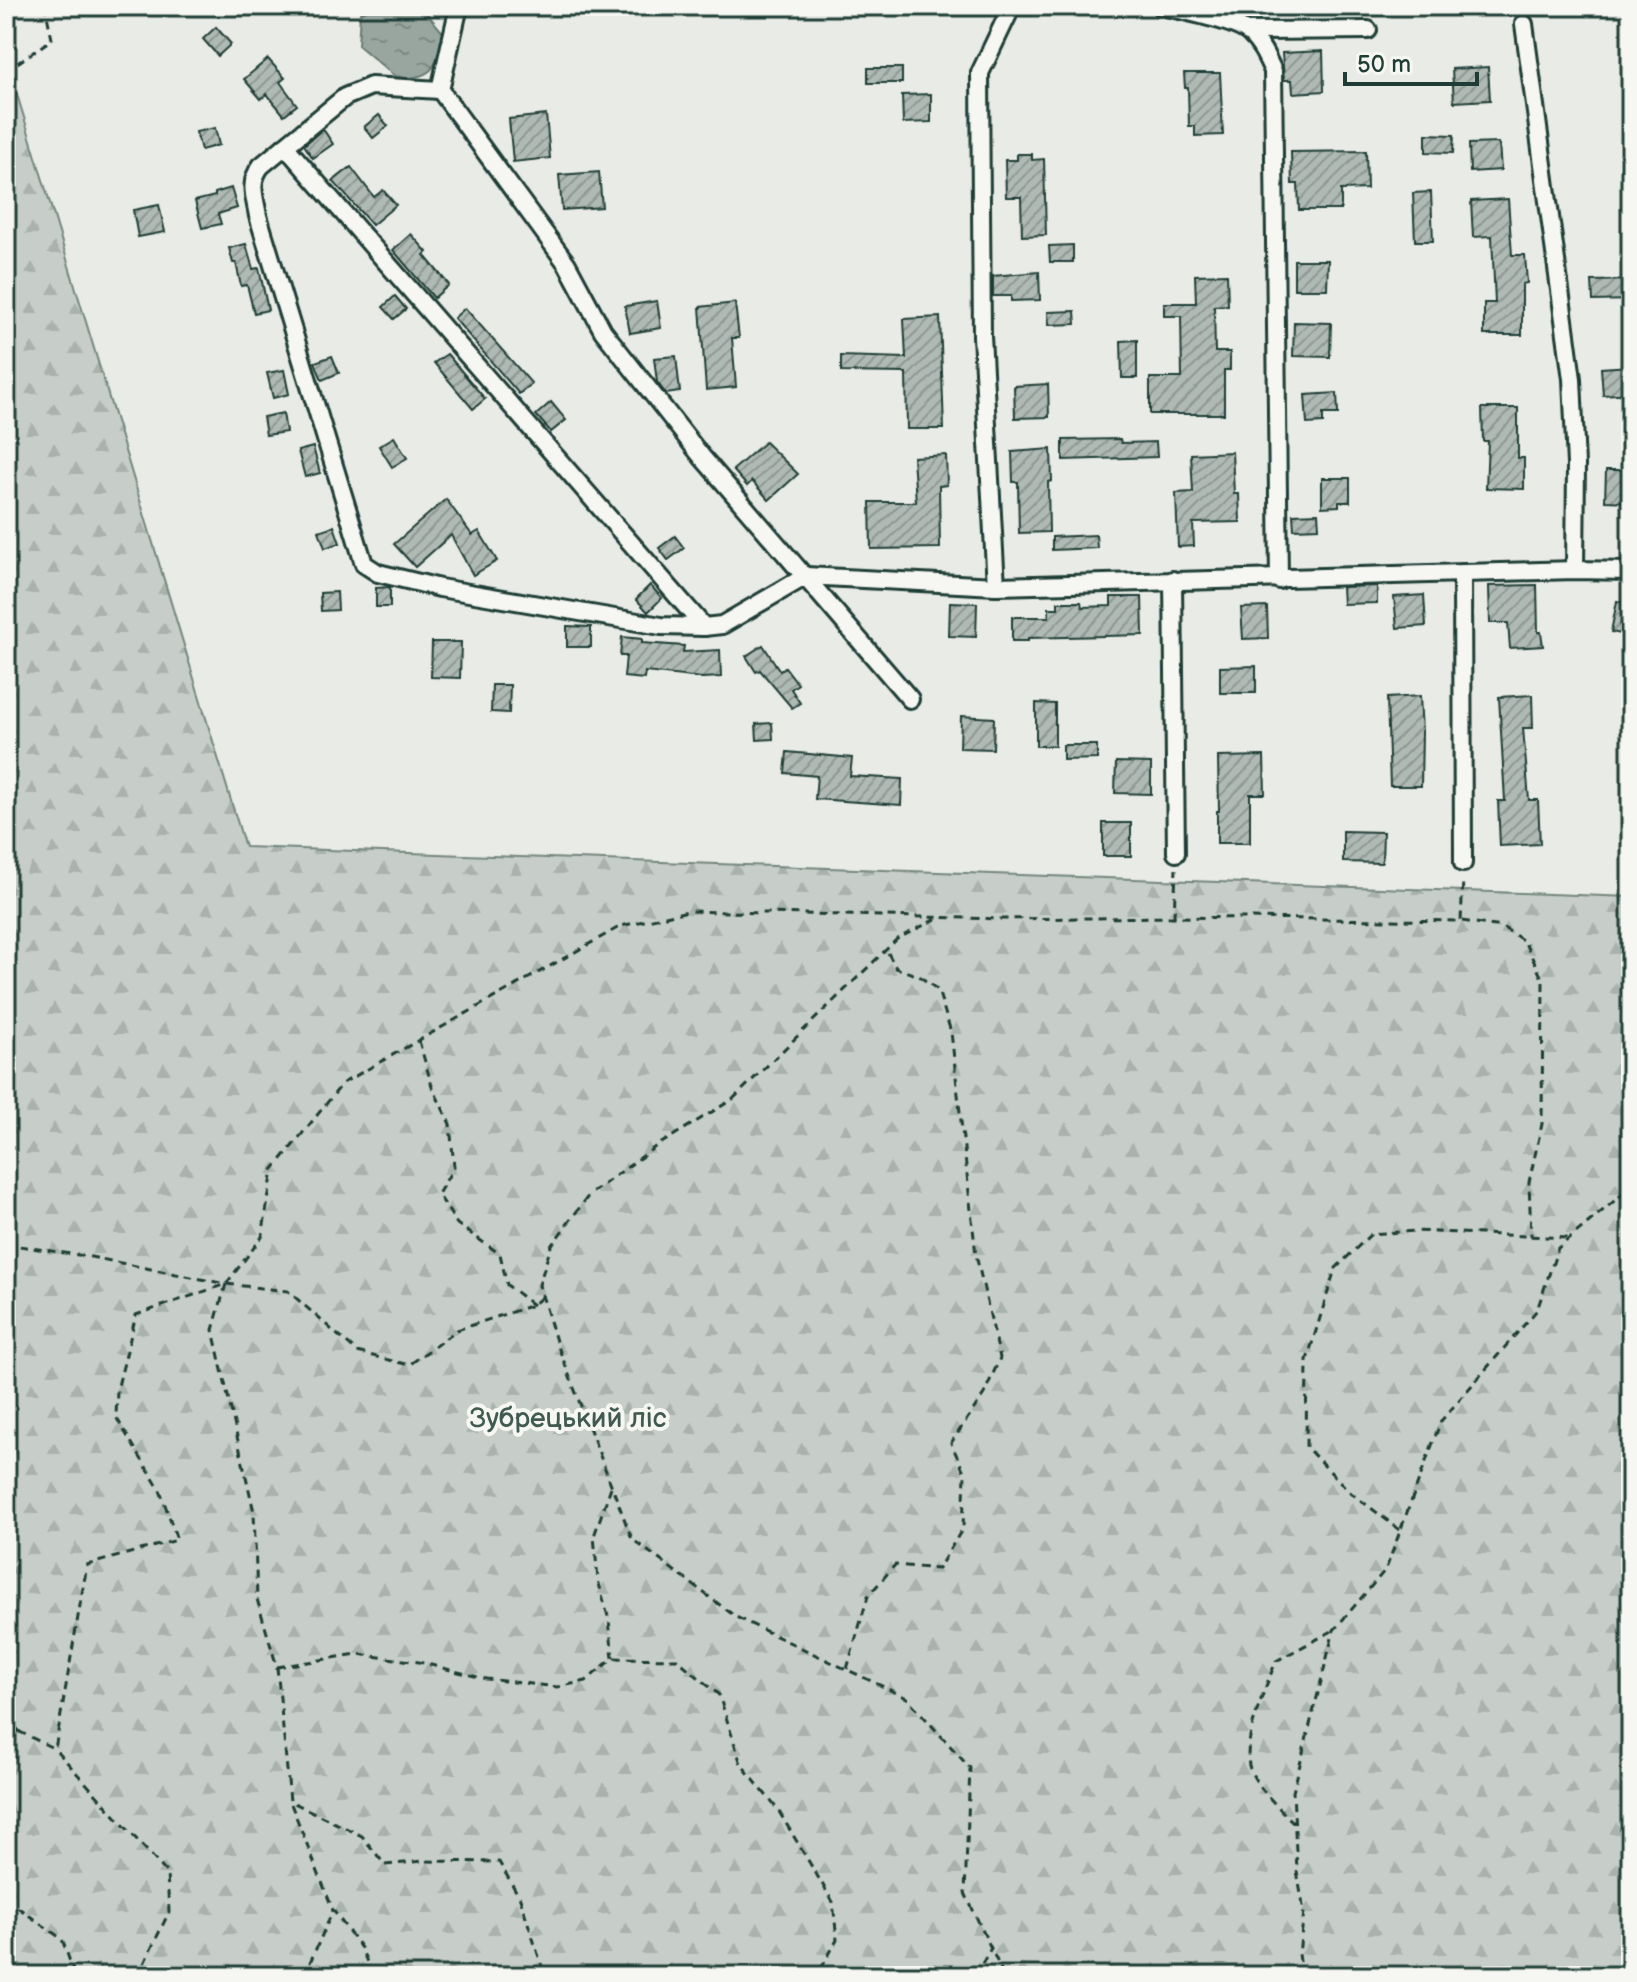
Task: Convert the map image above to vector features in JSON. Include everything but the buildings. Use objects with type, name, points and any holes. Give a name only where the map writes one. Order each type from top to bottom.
[{"type":"street","points":[[459,6],[440,90],[567,264],[603,331],[702,457],[910,699]]},
{"type":"street","points":[[996,586],[982,336],[980,73],[1012,6]]},
{"type":"street","points":[[1160,6],[1202,15],[1248,31],[1368,30]]},
{"type":"street","points":[[1524,24],[1572,379],[1576,465],[1575,570]]},
{"type":"street","points":[[1248,31],[1264,51],[1273,71],[1279,580]]},
{"type":"street","points":[[440,90],[371,86],[345,97],[261,166],[252,184],[258,216],[364,564],[378,573],[440,588],[661,626],[704,627],[722,625],[806,576],[996,586],[1631,571]]},
{"type":"street","points":[[285,146],[704,627]]},
{"type":"street","points":[[1462,574],[1463,863]]},
{"type":"street","points":[[1173,580],[1176,853]]},
{"type":"path","points":[[6,71],[52,39],[45,6]]},
{"type":"path","points":[[1174,917],[1176,853]]},
{"type":"path","points":[[1461,921],[1463,863]]},
{"type":"path","points":[[373,1976],[361,1948],[333,1910],[290,1801],[277,1667],[257,1599],[254,1512],[213,1330],[226,1284],[262,1237],[273,1170],[343,1083],[621,926],[688,911],[940,917],[1461,921],[1502,927],[1524,941],[1543,980],[1542,1124],[1529,1182],[1531,1236]]},
{"type":"path","points":[[940,917],[897,939],[733,1099],[655,1147],[589,1195],[551,1246],[539,1285],[556,1341],[632,1539],[736,1617],[907,1698],[970,1768],[965,1893],[1004,1976]]},
{"type":"path","points":[[847,1669],[868,1596],[895,1565],[938,1569],[963,1528],[965,1474],[951,1443],[984,1394],[1000,1358],[976,1255],[951,1032],[938,990],[919,976],[896,968],[886,950]]},
{"type":"path","points":[[419,1041],[432,1086],[450,1124],[454,1167],[438,1194],[457,1224],[500,1254],[507,1285],[533,1305]]},
{"type":"path","points":[[1294,1824],[1272,1802],[1250,1768],[1251,1727],[1276,1661],[1334,1630],[1386,1569],[1441,1421],[1537,1310],[1558,1248],[1631,1187]]},
{"type":"path","points":[[1401,1530],[1351,1493],[1306,1447],[1307,1360],[1335,1269],[1371,1234],[1415,1231],[1569,1238]]},
{"type":"path","points":[[6,1244],[91,1257],[226,1284],[288,1291],[357,1352],[409,1365],[457,1330],[533,1305],[542,1297]]},
{"type":"path","points":[[55,1749],[87,1565],[177,1540],[160,1490],[116,1417],[117,1390],[136,1315],[226,1284]]},
{"type":"path","points":[[612,1485],[594,1536],[598,1580],[609,1620],[613,1658]]},
{"type":"path","points":[[1302,1976],[1299,1954],[1304,1912],[1297,1871],[1293,1792],[1334,1630]]},
{"type":"path","points":[[277,1667],[357,1654],[419,1662],[486,1679],[558,1687],[586,1681],[613,1658],[677,1659],[719,1695],[741,1764],[778,1810],[833,1902],[837,1940],[822,1967],[824,1976]]},
{"type":"path","points":[[6,1717],[20,1732],[55,1749],[167,1873],[169,1912],[138,1976]]},
{"type":"path","points":[[6,1739],[20,1732]]},
{"type":"path","points":[[290,1801],[362,1836],[385,1865],[423,1861],[499,1862],[520,1898],[545,1976]]},
{"type":"path","points":[[6,1899],[62,1939],[75,1976]]},
{"type":"path","points":[[304,1976],[333,1910]]},
{"type":"path","points":[[975,1976],[991,1948]]},
{"type":"green space","name":"Зубрецький ліс","points":[[6,58],[245,847],[1631,897],[1631,1976],[6,1976]]},
{"type":"water","points":[[375,6],[425,11],[444,34],[436,62],[427,73],[398,79],[358,45],[360,13]]}]
